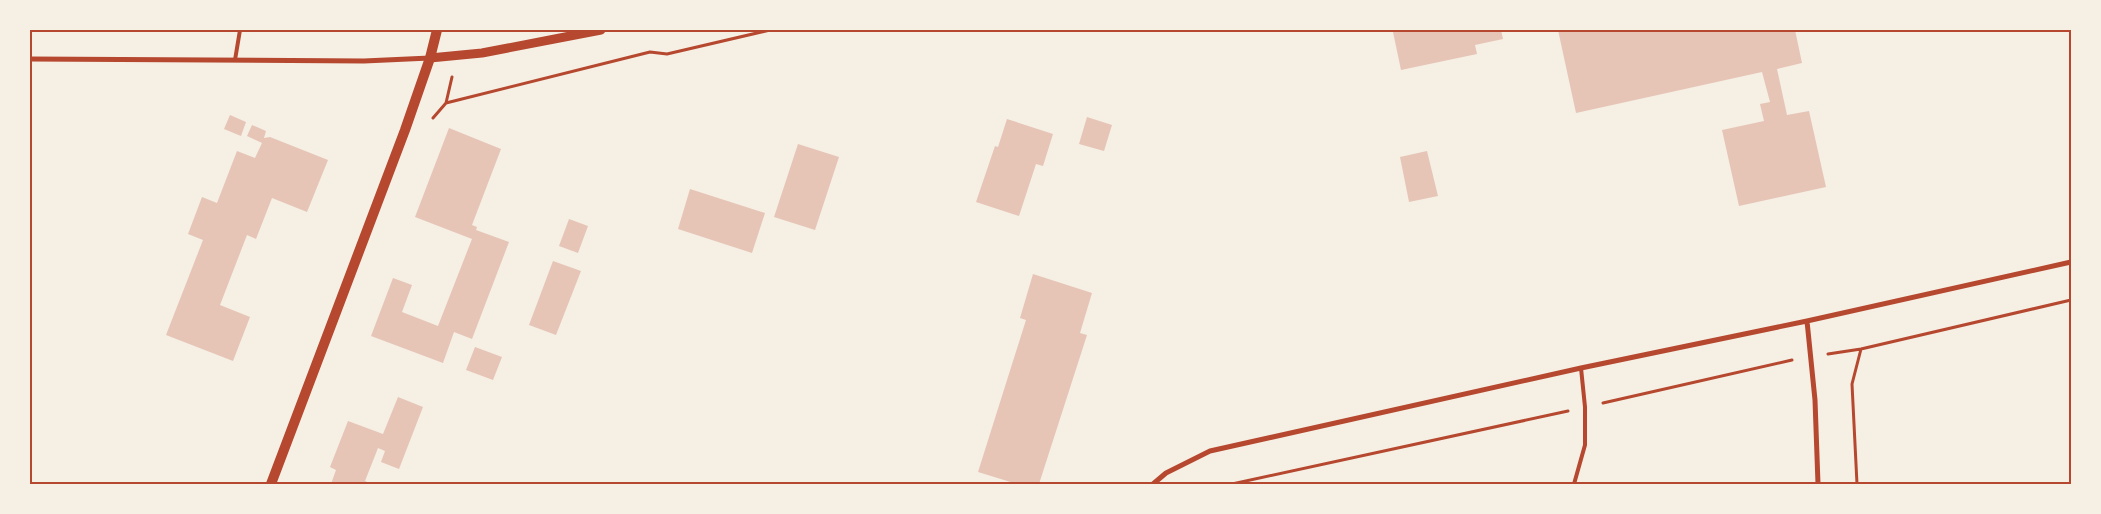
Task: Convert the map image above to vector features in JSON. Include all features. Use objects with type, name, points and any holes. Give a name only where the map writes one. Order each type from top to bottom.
[{"type":"main road","points":[[271,484],[405,130],[430,58],[437,30]]},
{"type":"street","points":[[30,59],[364,60],[430,58],[482,53],[601,30]]},
{"type":"street","points":[[1153,484],[1166,473],[1210,451],[1581,368],[1807,321],[2071,262]]},
{"type":"street","points":[[1807,321],[1815,400],[1818,484]]},
{"type":"lane","points":[[234,60],[240,30]]},
{"type":"lane","points":[[1574,484],[1585,445],[1585,407],[1581,368]]},
{"type":"path","points":[[446,103],[650,52],[666,54],[770,30]]},
{"type":"path","points":[[1843,352],[2071,300]]},
{"type":"path","points":[[1856,484],[1852,384],[1860,349]]},
{"type":"path","points":[[1232,484],[1770,365]]},
{"type":"building","points":[[1402,30],[1501,30],[1503,39],[1475,45],[1477,54],[1401,70],[1393,32]]},
{"type":"building","points":[[1558,30],[1795,30],[1802,63],[1777,69],[1787,115],[1809,111],[1826,187],[1739,206],[1722,130],[1764,121],[1760,104],[1770,102],[1762,72],[1576,113]]},
{"type":"building","points":[[230,115],[246,122],[241,136],[224,129]]},
{"type":"building","points":[[1087,117],[1112,125],[1104,151],[1079,144]]},
{"type":"building","points":[[1007,119],[1053,134],[1043,166],[1036,164],[1019,216],[976,202],[995,146],[998,147]]},
{"type":"building","points":[[252,125],[266,131],[264,138],[270,137],[328,160],[307,212],[272,198],[256,239],[247,235],[220,305],[250,317],[233,361],[166,335],[203,240],[188,234],[202,197],[217,203],[237,151],[255,158],[262,143],[247,136]]},
{"type":"building","points":[[449,128],[501,149],[472,225],[477,227],[476,230],[509,242],[472,339],[454,332],[443,363],[371,336],[393,278],[412,285],[402,312],[438,326],[472,239],[415,217]]},
{"type":"building","points":[[798,144],[839,157],[815,230],[774,217]]},
{"type":"building","points":[[1427,151],[1438,196],[1409,202],[1400,157]]},
{"type":"building","points":[[690,189],[765,213],[752,253],[678,229]]},
{"type":"building","points":[[569,219],[588,226],[578,253],[559,246]]},
{"type":"building","points":[[553,261],[581,271],[556,335],[529,325]]},
{"type":"building","points":[[1033,274],[1092,293],[1080,333],[1087,335],[1039,484],[1017,484],[978,472],[1026,320],[1020,318]]},
{"type":"building","points":[[475,347],[502,357],[493,380],[466,370]]},
{"type":"building","points":[[398,397],[423,407],[399,469],[381,462],[385,451],[378,448],[365,481],[372,484],[331,484],[336,470],[330,467],[348,421],[383,434]]}]
